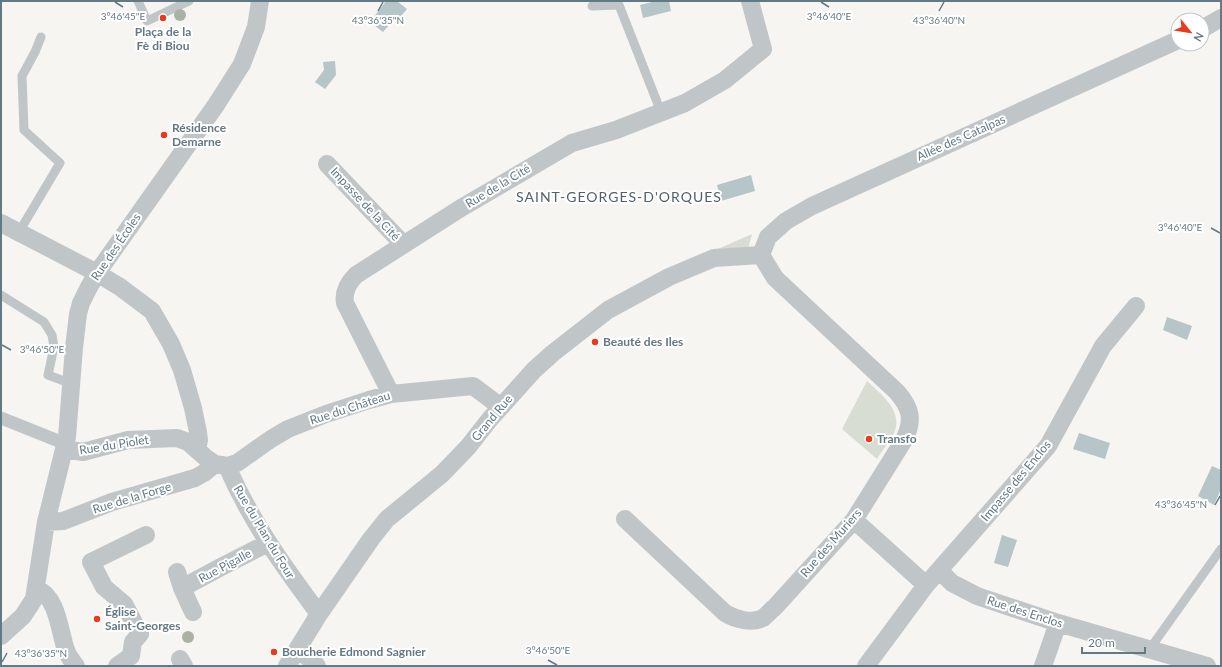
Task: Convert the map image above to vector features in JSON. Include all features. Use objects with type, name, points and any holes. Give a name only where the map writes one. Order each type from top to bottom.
[{"type":"street","name":"Rue des Écoles","points":[[35,594],[46,522],[65,447],[72,384],[74,348],[78,314],[81,303],[97,273],[216,105],[242,64],[256,27],[260,1]]},
{"type":"street","name":"Rue de la Cité","points":[[391,394],[346,308],[344,298],[345,291],[350,280],[403,244],[461,208],[572,143],[616,130],[685,103],[725,80],[764,49],[750,1]]},
{"type":"street","points":[[1210,24],[1221,18]]},
{"type":"street","name":"Allée des Catalpas","points":[[761,255],[768,237],[786,221],[812,206],[1170,44]]},
{"type":"street","name":"Impasse de la Cité","points":[[327,164],[403,244]]},
{"type":"street","points":[[1,223],[97,273],[120,287],[152,312],[171,344],[182,370],[199,436],[193,446],[204,457],[221,465]]},
{"type":"street","name":"Grand Rue","points":[[287,666],[319,614],[371,539],[387,519],[442,474],[468,447],[534,370],[553,353],[608,310],[669,276],[714,258],[761,255]]},
{"type":"street","name":"Rue des Muriers","points":[[625,518],[725,613],[735,619],[746,620],[762,618],[775,607],[854,520],[907,434],[910,420],[908,406],[897,392],[775,278],[761,255]]},
{"type":"street","name":"Impasse des Enclos","points":[[939,570],[1048,446],[1103,346],[1136,306]]},
{"type":"street","name":"Rue du Château","points":[[221,465],[237,462],[288,429],[326,414],[391,394],[473,386],[501,407]]},
{"type":"street","points":[[1,418],[65,447]]},
{"type":"street","name":"Rue du Piolet","points":[[65,447],[83,452],[128,440],[177,438],[193,446]]},
{"type":"street","name":"Rue de la Forge","points":[[46,522],[63,521],[112,502],[195,478],[221,465]]},
{"type":"street","name":"Rue du Plan du Four","points":[[221,465],[268,543],[319,614]]},
{"type":"street","points":[[854,520],[926,585]]},
{"type":"street","points":[[117,666],[131,656],[133,642],[147,635],[124,604],[104,587],[91,562],[146,535]]},
{"type":"street","name":"Rue Pigalle","points":[[193,612],[179,580],[221,567],[268,543]]},
{"type":"street","points":[[866,666],[926,585],[939,570]]},
{"type":"street","name":"Rue des Enclos","points":[[939,570],[952,583],[977,596],[1058,623],[1207,666]]},
{"type":"street","points":[[1,636],[23,616],[35,594],[45,594],[52,602],[66,651],[76,666]]},
{"type":"street","points":[[1043,666],[1058,623]]},
{"type":"street","points":[[298,648],[317,666]]},
{"type":"lane","points":[[138,1],[147,22],[189,1]]},
{"type":"lane","points":[[592,6],[619,5],[661,112]]},
{"type":"lane","points":[[19,232],[60,163],[24,130],[22,76],[41,37]]},
{"type":"lane","points":[[1,295],[44,322],[52,335],[54,347],[48,374],[72,384]]},
{"type":"lane","points":[[1149,650],[1221,549]]},
{"type":"shaded area","points":[[386,1],[397,1],[407,9],[401,16],[397,16],[383,32],[370,22]]},
{"type":"shaded area","points":[[656,1],[669,1],[671,11],[643,18],[640,5]]},
{"type":"shaded area","points":[[335,61],[336,75],[325,89],[315,82],[324,70],[323,62]]},
{"type":"shaded area","points":[[751,175],[755,191],[721,201],[717,185]]},
{"type":"shaded area","points":[[752,234],[748,249],[711,252]]},
{"type":"shaded area","points":[[1167,317],[1192,326],[1187,340],[1163,330]]},
{"type":"shaded area","points":[[867,381],[885,398],[894,411],[896,419],[896,427],[893,435],[877,459],[842,429]]},
{"type":"shaded area","points":[[1079,433],[1110,443],[1105,459],[1073,449]]},
{"type":"shaded area","points":[[1212,466],[1221,470],[1221,489],[1214,505],[1198,496]]},
{"type":"shaded area","points":[[1002,535],[1017,540],[1008,567],[994,563]]},
{"type":"place","name":"Plaça de la Fè di Biou","points":[[163,18]]},
{"type":"place","name":"Résidence Demarne","points":[[164,135]]},
{"type":"place","name":"Beauté des Iles","points":[[595,342]]},
{"type":"place","name":"Transfo","points":[[869,439]]},
{"type":"place","name":"Église Saint-Georges","points":[[97,619]]},
{"type":"place","name":"Boucherie Edmond Sagnier","points":[[274,652]]},
{"type":"district","name":"SAINT-GEORGES-D'ORQUES","points":[[619,197]]}]
